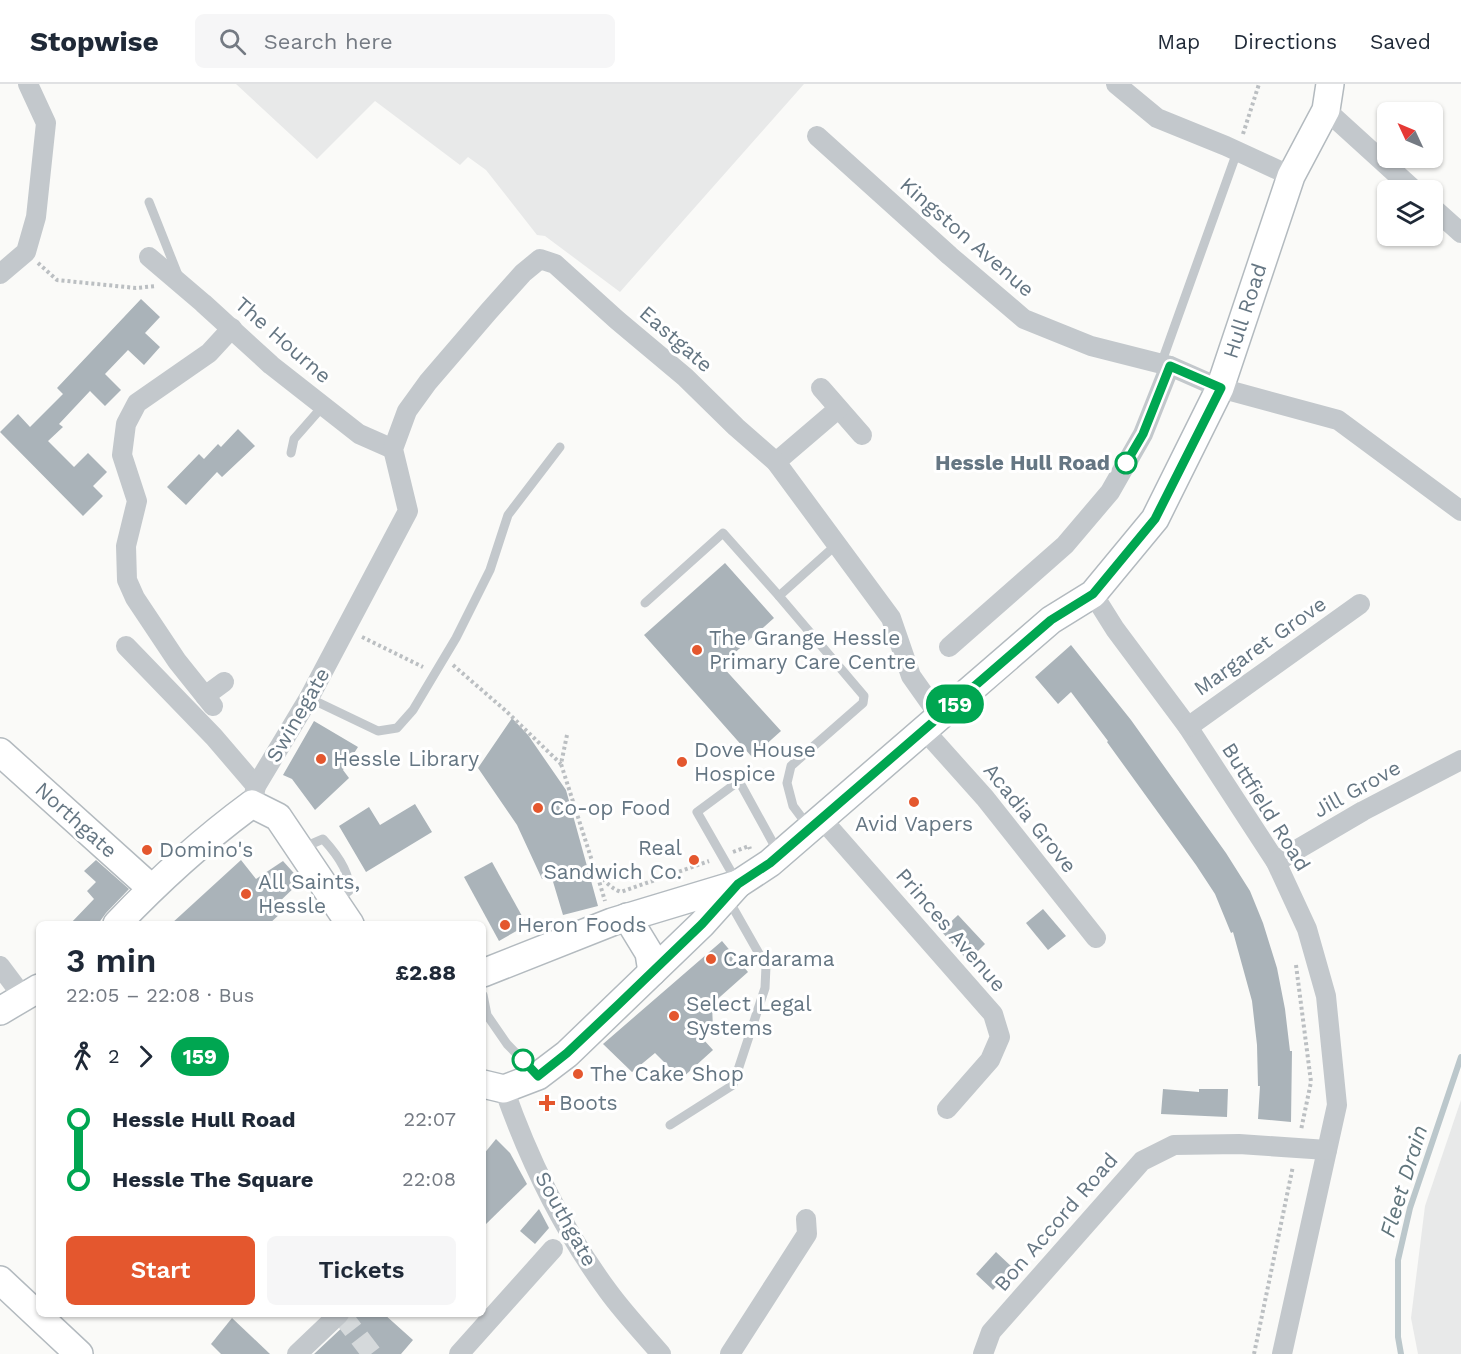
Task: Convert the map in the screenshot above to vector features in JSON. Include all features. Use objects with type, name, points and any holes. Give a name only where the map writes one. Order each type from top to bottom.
[{"type":"street","points":[[0,274],[26,252],[36,216],[46,123],[28,84]]},
{"type":"street","points":[[1116,84],[1157,118],[1291,176]]},
{"type":"street","points":[[1328,97],[1405,180]]},
{"type":"street","name":"Hull Road","points":[[732,891],[770,863],[1051,620],[1093,594],[1155,519],[1221,388],[1291,176],[1328,97]]},
{"type":"street","name":"Kingston Avenue","points":[[817,135],[950,256],[1024,319],[1091,346],[1165,365],[1221,388],[1338,420],[1461,511]]},
{"type":"street","points":[[1443,217],[1461,233]]},
{"type":"street","name":"The Hourne","points":[[149,257],[232,328],[271,365],[359,435],[393,449]]},
{"type":"street","name":"Eastgate","points":[[393,449],[407,411],[428,382],[523,273],[540,259],[555,264],[685,377],[776,462],[891,618],[911,676],[932,724]]},
{"type":"street","points":[[224,682],[209,701],[177,661],[135,598],[127,580],[126,546],[137,501],[122,455],[126,424],[137,403],[209,353],[232,328]]},
{"type":"street","points":[[949,647],[1065,545],[1110,492],[1143,434],[1165,365]]},
{"type":"street","points":[[821,388],[862,435]]},
{"type":"street","points":[[776,462],[838,409]]},
{"type":"street","name":"Swinegate","points":[[120,921],[151,888],[254,795],[346,630],[408,511],[393,449]]},
{"type":"street","name":"Buttfield Road","points":[[1093,594],[1115,629],[1188,727],[1276,862],[1306,929],[1326,996],[1337,1105],[1282,1354]]},
{"type":"street","name":"Margaret Grove","points":[[1188,727],[1360,604]]},
{"type":"street","points":[[126,646],[214,737],[254,795],[278,817],[349,921]]},
{"type":"street","name":"Acadia Grove","points":[[932,724],[985,798],[1096,938]]},
{"type":"street","name":"Northgate","points":[[0,752],[151,888]]},
{"type":"street","name":"Jill Grove","points":[[1276,862],[1363,811],[1461,760]]},
{"type":"street","name":"Princes Avenue","points":[[815,823],[993,1014],[1000,1037],[990,1060],[947,1109]]},
{"type":"street","points":[[486,972],[620,919],[732,891]]},
{"type":"street","points":[[494,1087],[538,1076],[567,1053],[702,924],[732,891]]},
{"type":"street","points":[[620,919],[649,953],[652,972]]},
{"type":"street","points":[[0,966],[31,993],[0,1011]]},
{"type":"street","name":"Southgate","points":[[494,1087],[568,1230],[608,1291],[661,1354]]},
{"type":"street","name":"Bon Accord Road","points":[[983,1354],[991,1332],[1142,1161],[1174,1145],[1239,1144],[1327,1150]]},
{"type":"street","points":[[730,1354],[807,1234],[806,1219]]},
{"type":"street","points":[[459,1354],[553,1249]]},
{"type":"street","points":[[0,1280],[36,1314]]},
{"type":"street","points":[[40,1317],[79,1354]]},
{"type":"street","points":[[297,1354],[334,1317]]},
{"type":"lane","points":[[1165,365],[1237,152]]},
{"type":"lane","points":[[149,202],[180,283]]},
{"type":"lane","points":[[291,453],[294,439],[323,406]]},
{"type":"lane","points":[[309,698],[378,731],[397,728],[413,710],[456,638],[490,570],[508,515],[560,447]]},
{"type":"lane","points":[[645,603],[723,533],[864,696],[863,703],[790,766],[787,783],[794,806],[815,823]]},
{"type":"lane","points":[[779,596],[836,544]]},
{"type":"lane","points":[[670,1125],[733,1085],[765,988],[766,966],[697,812],[740,781],[779,855]]},
{"type":"lane","points":[[486,1010],[487,1015],[507,1044],[538,1076]]},
{"type":"path","points":[[1237,152],[1259,84]]},
{"type":"path","points":[[26,252],[57,280],[136,288],[180,283]]},
{"type":"path","points":[[346,630],[424,668],[434,652],[444,658],[506,711],[561,764],[593,864],[620,919]]},
{"type":"path","points":[[561,764],[567,735]]},
{"type":"shaded area","points":[[236,84],[804,84],[620,292],[545,236],[537,235],[486,170],[468,157],[460,165],[375,101],[317,159]]},
{"type":"shaded area","points":[[1461,1100],[1461,1354],[1418,1354],[1411,1318],[1425,1206]]},
{"type":"building","points":[[141,299],[160,317],[145,333],[160,347],[144,365],[128,350],[105,374],[121,390],[105,406],[90,391],[59,424],[63,427],[48,441],[74,467],[88,453],[107,472],[93,486],[103,496],[83,516],[0,432],[18,414],[30,427],[63,394],[57,388]]},
{"type":"building","points":[[238,429],[255,446],[222,477],[217,472],[186,505],[167,487],[199,454],[204,459],[218,444],[221,447]]},
{"type":"building","name":"The Grange Hessle Primary Care Centre","points":[[725,563],[774,618],[721,665],[781,731],[752,757],[644,635]]},
{"type":"building","points":[[1071,645],[1131,720],[1226,853],[1250,891],[1277,968],[1285,1009],[1290,1051],[1292,1051],[1291,1122],[1258,1119],[1260,1086],[1258,1086],[1257,1045],[1252,1001],[1233,932],[1231,933],[1215,894],[1071,692],[1058,704],[1035,677]]},
{"type":"building","name":"Co-op Food","points":[[512,718],[528,735],[566,790],[598,906],[563,915],[551,875],[542,879],[517,825],[478,768]]},
{"type":"building","name":"Hessle Library","points":[[314,721],[358,747],[343,770],[349,778],[315,810],[292,779],[283,775]]},
{"type":"building","points":[[415,804],[432,832],[366,872],[339,826],[369,807],[380,825]]},
{"type":"building","points":[[96,860],[129,889],[100,921],[73,921],[94,899],[87,891],[96,882],[84,871]]},
{"type":"building","name":"All Saints, Hessle","points":[[241,860],[256,879],[283,861],[301,881],[275,906],[281,913],[272,921],[174,921]]},
{"type":"building","points":[[492,862],[527,925],[499,941],[464,877]]},
{"type":"building","points":[[1043,909],[1066,936],[1048,950],[1026,923]]},
{"type":"building","points":[[958,915],[985,944],[968,961],[941,931]]},
{"type":"building","name":"Select Legal Systems","points":[[722,941],[748,972],[712,1004],[713,1029],[703,1039],[713,1050],[681,1079],[655,1053],[632,1072],[603,1044]]},
{"type":"building","points":[[1163,1089],[1199,1092],[1199,1089],[1228,1089],[1227,1117],[1161,1114]]},
{"type":"building","points":[[496,1139],[510,1153],[527,1184],[486,1224],[486,1151]]},
{"type":"building","points":[[539,1209],[549,1228],[535,1244],[520,1231]]},
{"type":"building","points":[[996,1252],[1013,1268],[993,1290],[976,1274]]},
{"type":"building","points":[[350,1317],[387,1317],[413,1340],[401,1354],[314,1354],[347,1323]]},
{"type":"building","points":[[232,1318],[270,1354],[221,1354],[211,1344]]},
{"type":"waterway","name":"Fleet Drain","points":[[1401,1354],[1398,1337],[1398,1260],[1410,1208],[1461,1057]]},
{"type":"tunnel","points":[[343,1317],[372,1354]]},
{"type":"bus line","name":"159","points":[[523,1060],[538,1076],[567,1053],[702,924],[738,884],[770,863],[1051,620],[1093,594],[1155,519],[1221,388],[1170,366],[1143,434],[1126,463]]},
{"type":"place","name":"Hessle Hull Road","points":[[1126,463]]},
{"type":"place","name":"The Grange Hessle Primary Care Centre","points":[[697,650]]},
{"type":"place","name":"Hessle Library","points":[[321,759]]},
{"type":"place","name":"Dove House Hospice","points":[[682,762]]},
{"type":"place","name":"Avid Vapers","points":[[914,802]]},
{"type":"place","name":"Co-op Food","points":[[538,808]]},
{"type":"place","name":"Domino's","points":[[147,850]]},
{"type":"place","name":"Real Sandwich Co.","points":[[694,860]]},
{"type":"place","name":"All Saints, Hessle","points":[[246,894]]},
{"type":"place","name":"Heron Foods","points":[[505,925]]},
{"type":"place","name":"Cardarama","points":[[711,959]]},
{"type":"place","name":"Select Legal Systems","points":[[674,1016]]},
{"type":"place","name":"The Cake Shop","points":[[578,1074]]},
{"type":"place","name":"Boots","points":[[547,1103]]}]
